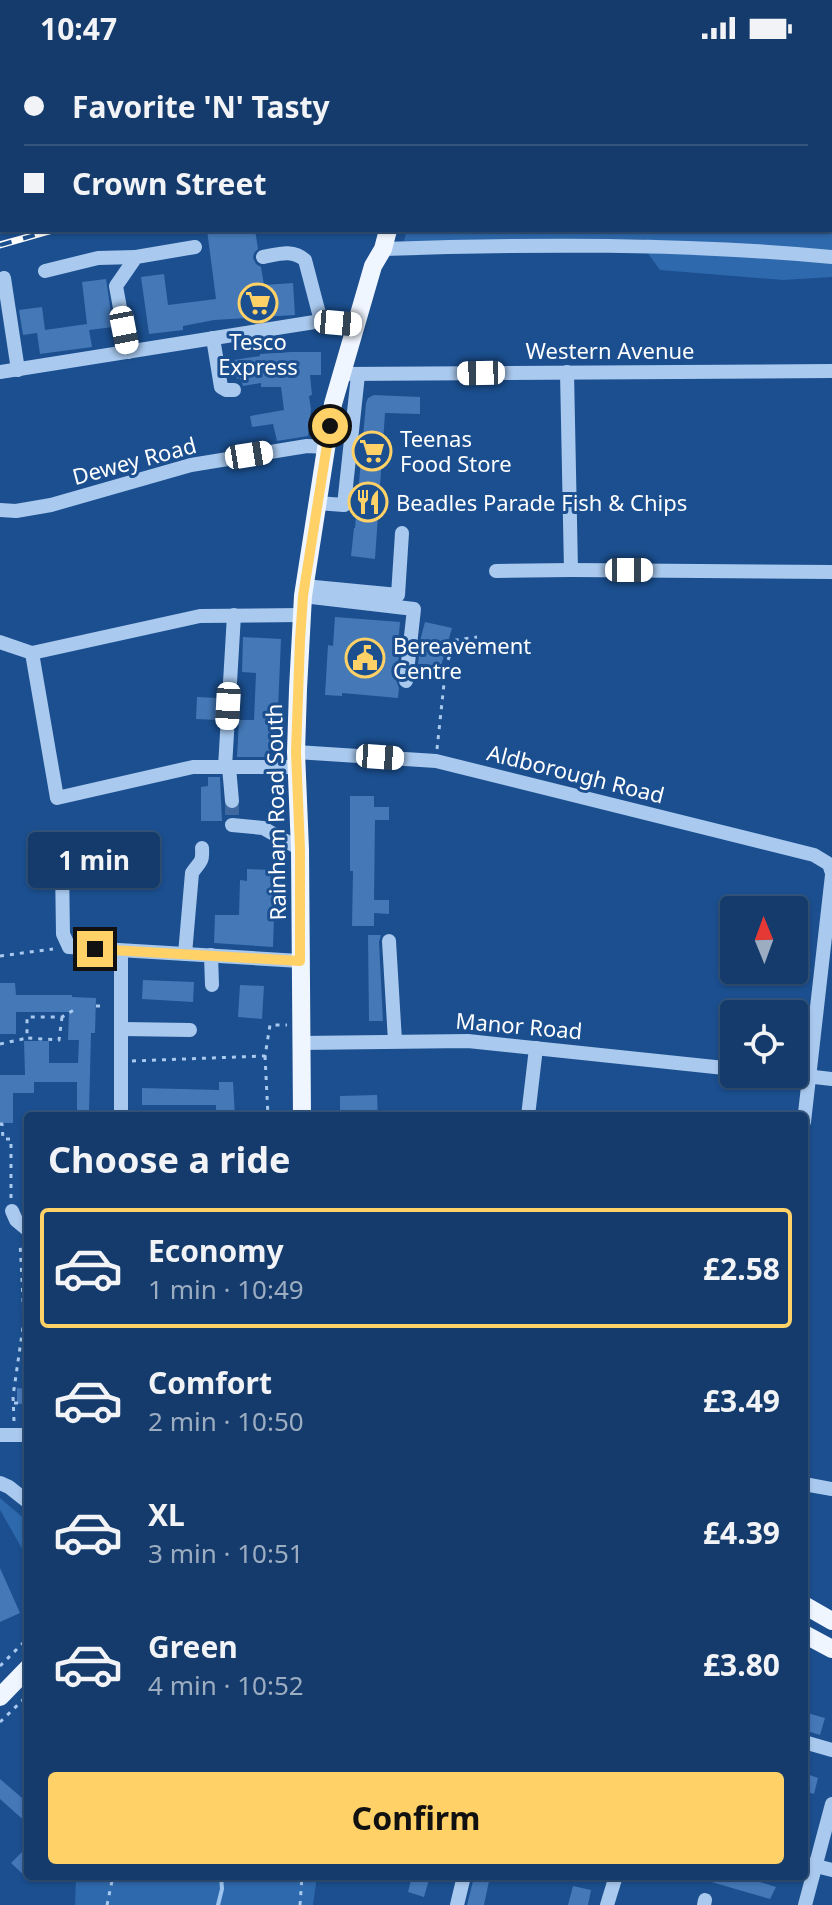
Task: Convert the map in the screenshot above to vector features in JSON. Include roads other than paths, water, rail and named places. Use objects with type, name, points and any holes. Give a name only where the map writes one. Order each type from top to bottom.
[{"type":"main road","name":"Rainham Road South","points":[[302,1112],[297,760],[304,591],[333,404],[350,375],[356,324],[373,266],[383,249],[387,232]]},
{"type":"main road","points":[[808,1607],[832,1621]]},
{"type":"main road","points":[[808,1636],[832,1649]]},
{"type":"main road","points":[[0,1697],[24,1672]]},
{"type":"street","points":[[383,249],[653,245],[832,257]]},
{"type":"street","points":[[45,271],[98,258],[136,257],[195,247]]},
{"type":"street","points":[[263,257],[291,252],[305,260],[321,321]]},
{"type":"street","points":[[128,352],[116,286],[136,257]]},
{"type":"street","points":[[4,278],[18,370]]},
{"type":"street","points":[[0,372],[321,321],[356,324]]},
{"type":"street","points":[[213,338],[221,387],[234,390]]},
{"type":"street","name":"Western Avenue","points":[[350,375],[832,371]]},
{"type":"street","points":[[567,372],[571,570]]},
{"type":"street","points":[[317,503],[344,505],[350,375]]},
{"type":"street","name":"Dewey Road","points":[[0,510],[16,511],[51,505],[191,465],[307,446],[327,447]]},
{"type":"street","points":[[304,591],[398,595],[402,533]]},
{"type":"street","points":[[496,571],[832,572]]},
{"type":"street","points":[[304,591],[414,609],[406,681]]},
{"type":"street","points":[[232,801],[227,767],[234,615]]},
{"type":"street","points":[[0,642],[32,653],[200,616],[302,615]]},
{"type":"street","name":"Aldborough Road","points":[[32,653],[57,798],[193,767],[297,760],[436,761],[814,855],[829,864],[832,874],[805,1112]]},
{"type":"street","points":[[232,825],[263,828],[300,849]]},
{"type":"street","points":[[185,954],[192,873],[200,864],[202,848]]},
{"type":"street","points":[[62,866],[63,934],[69,947],[300,961]]},
{"type":"street","points":[[389,941],[395,1041]]},
{"type":"street","points":[[121,951],[121,1112]]},
{"type":"street","points":[[211,955],[212,985]]},
{"type":"street","points":[[122,1029],[190,1030]]},
{"type":"street","name":"Manor Road","points":[[300,1034],[395,1041],[468,1041],[720,1068]]},
{"type":"street","points":[[528,1112],[536,1048]]},
{"type":"street","points":[[809,1076],[832,1079]]},
{"type":"street","points":[[12,1211],[24,1235]]},
{"type":"street","points":[[0,1483],[24,1499]]},
{"type":"street","points":[[808,1485],[832,1489]]},
{"type":"street","points":[[808,1743],[832,1750]]},
{"type":"street","points":[[805,1905],[810,1864],[832,1804]]},
{"type":"street","points":[[810,1864],[832,1870]]},
{"type":"street","points":[[457,1905],[463,1880]]},
{"type":"street","points":[[607,1905],[615,1880]]},
{"type":"waterway","points":[[218,1905],[221,1880]]},
{"type":"tunnel","points":[[232,801],[232,825]]},
{"type":"railway","points":[[0,245],[46,232]]},
{"type":"place","name":"Tesco Express","points":[[258,303]]},
{"type":"place","name":"Teenas Food Store","points":[[372,451]]},
{"type":"place","name":"Beadles Parade Fish & Chips","points":[[368,502]]},
{"type":"place","name":"Bereavement Centre","points":[[365,658]]}]
